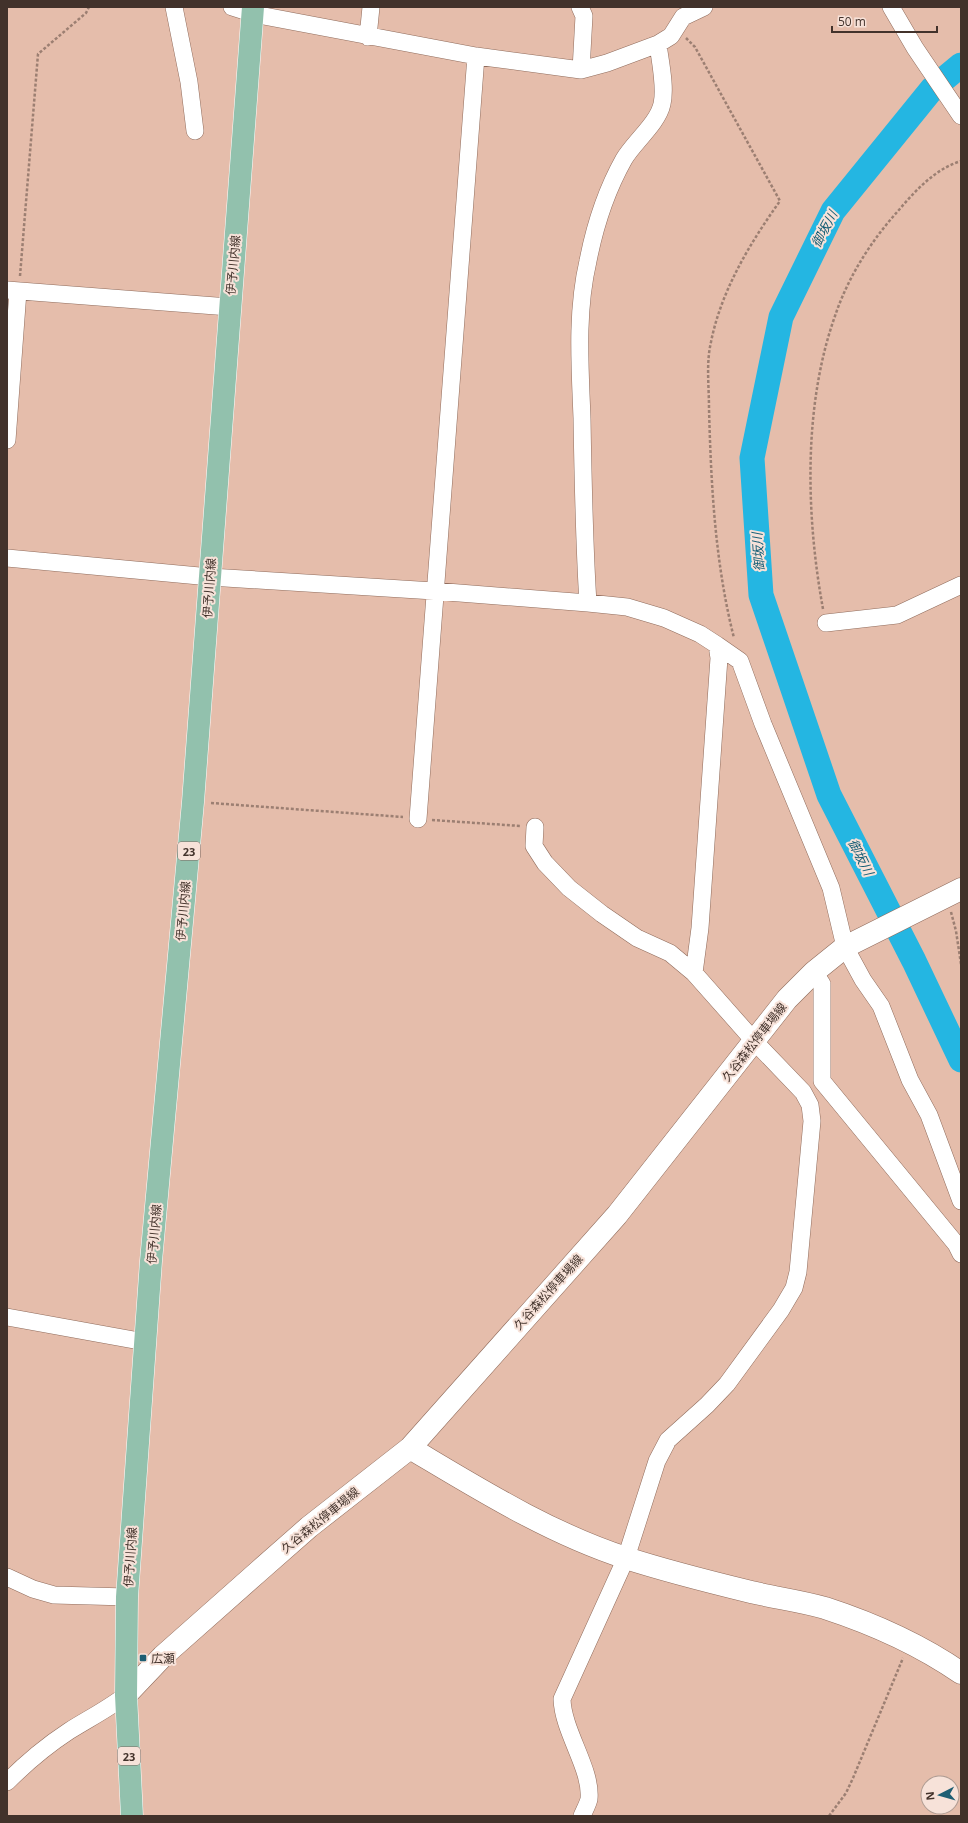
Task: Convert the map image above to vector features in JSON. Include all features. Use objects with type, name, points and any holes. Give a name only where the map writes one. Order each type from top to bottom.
[{"type":"main road","name":"伊予川内線","points":[[132,1816],[126,1695],[127,1597],[145,1342],[193,802],[229,307],[253,10]]},
{"type":"main road","name":"久谷森松停車場線","points":[[126,1695],[163,1656],[309,1527],[410,1448],[617,1215],[788,999],[814,972],[850,945],[948,896]]},
{"type":"main road","points":[[410,1448],[510,1507],[580,1541],[626,1558],[750,1592],[823,1608],[855,1618],[910,1642],[961,1674]]},
{"type":"street","points":[[174,7],[189,82],[195,132]]},
{"type":"street","points":[[232,7],[253,10],[368,36],[476,56],[580,70],[607,63],[658,44],[671,36],[679,17],[704,7]]},
{"type":"street","points":[[368,36],[371,7]]},
{"type":"street","points":[[580,7],[584,16],[580,70]]},
{"type":"street","points":[[891,7],[915,48],[961,116]]},
{"type":"street","points":[[588,603],[585,554],[580,346],[583,292],[587,262],[602,205],[625,157],[657,116],[662,105],[663,91],[658,44]]},
{"type":"street","points":[[418,818],[434,591],[476,56]]},
{"type":"street","points":[[7,440],[13,290],[229,307]]},
{"type":"street","points":[[7,558],[210,577],[434,591],[627,607],[664,618],[700,634],[717,645],[740,661],[763,724],[831,888],[863,980],[881,1006],[910,1080],[929,1115],[961,1201]]},
{"type":"street","points":[[826,623],[897,615],[961,585]]},
{"type":"street","points":[[694,973],[700,928],[719,658],[717,645]]},
{"type":"street","points":[[535,827],[534,846],[545,863],[569,888],[602,914],[637,938],[670,953],[694,973],[755,1042],[803,1092],[810,1105],[812,1121],[799,1260],[795,1283],[781,1310],[727,1384],[707,1405],[668,1440],[657,1462],[626,1558],[562,1698],[563,1712],[588,1782],[589,1800],[582,1816]]},
{"type":"street","points":[[814,972],[822,984],[822,1081],[956,1244],[961,1254]]},
{"type":"street","points":[[7,1317],[145,1342]]},
{"type":"street","points":[[7,1577],[33,1589],[54,1595],[127,1597]]},
{"type":"street","points":[[7,1782],[38,1753],[70,1730],[109,1708],[126,1695]]},
{"type":"path","points":[[13,290],[38,54],[86,13],[89,7]]},
{"type":"path","points":[[679,17],[780,201],[767,219],[745,258],[720,308],[710,343],[708,367],[710,444],[716,540],[728,612],[740,661]]},
{"type":"path","points":[[826,623],[817,568],[810,490],[814,410],[826,344],[835,316],[847,287],[881,230],[934,174],[947,165],[961,161]]},
{"type":"path","points":[[193,802],[535,827]]},
{"type":"path","points":[[948,896],[956,931],[961,964]]},
{"type":"path","points":[[829,1816],[846,1793],[853,1778],[910,1642]]},
{"type":"waterway","name":"御坂川","points":[[961,65],[932,89],[833,211],[781,317],[752,458],[761,595],[829,795],[914,961],[961,1060]]},
{"type":"place","name":"広瀬","points":[[143,1658]]}]
